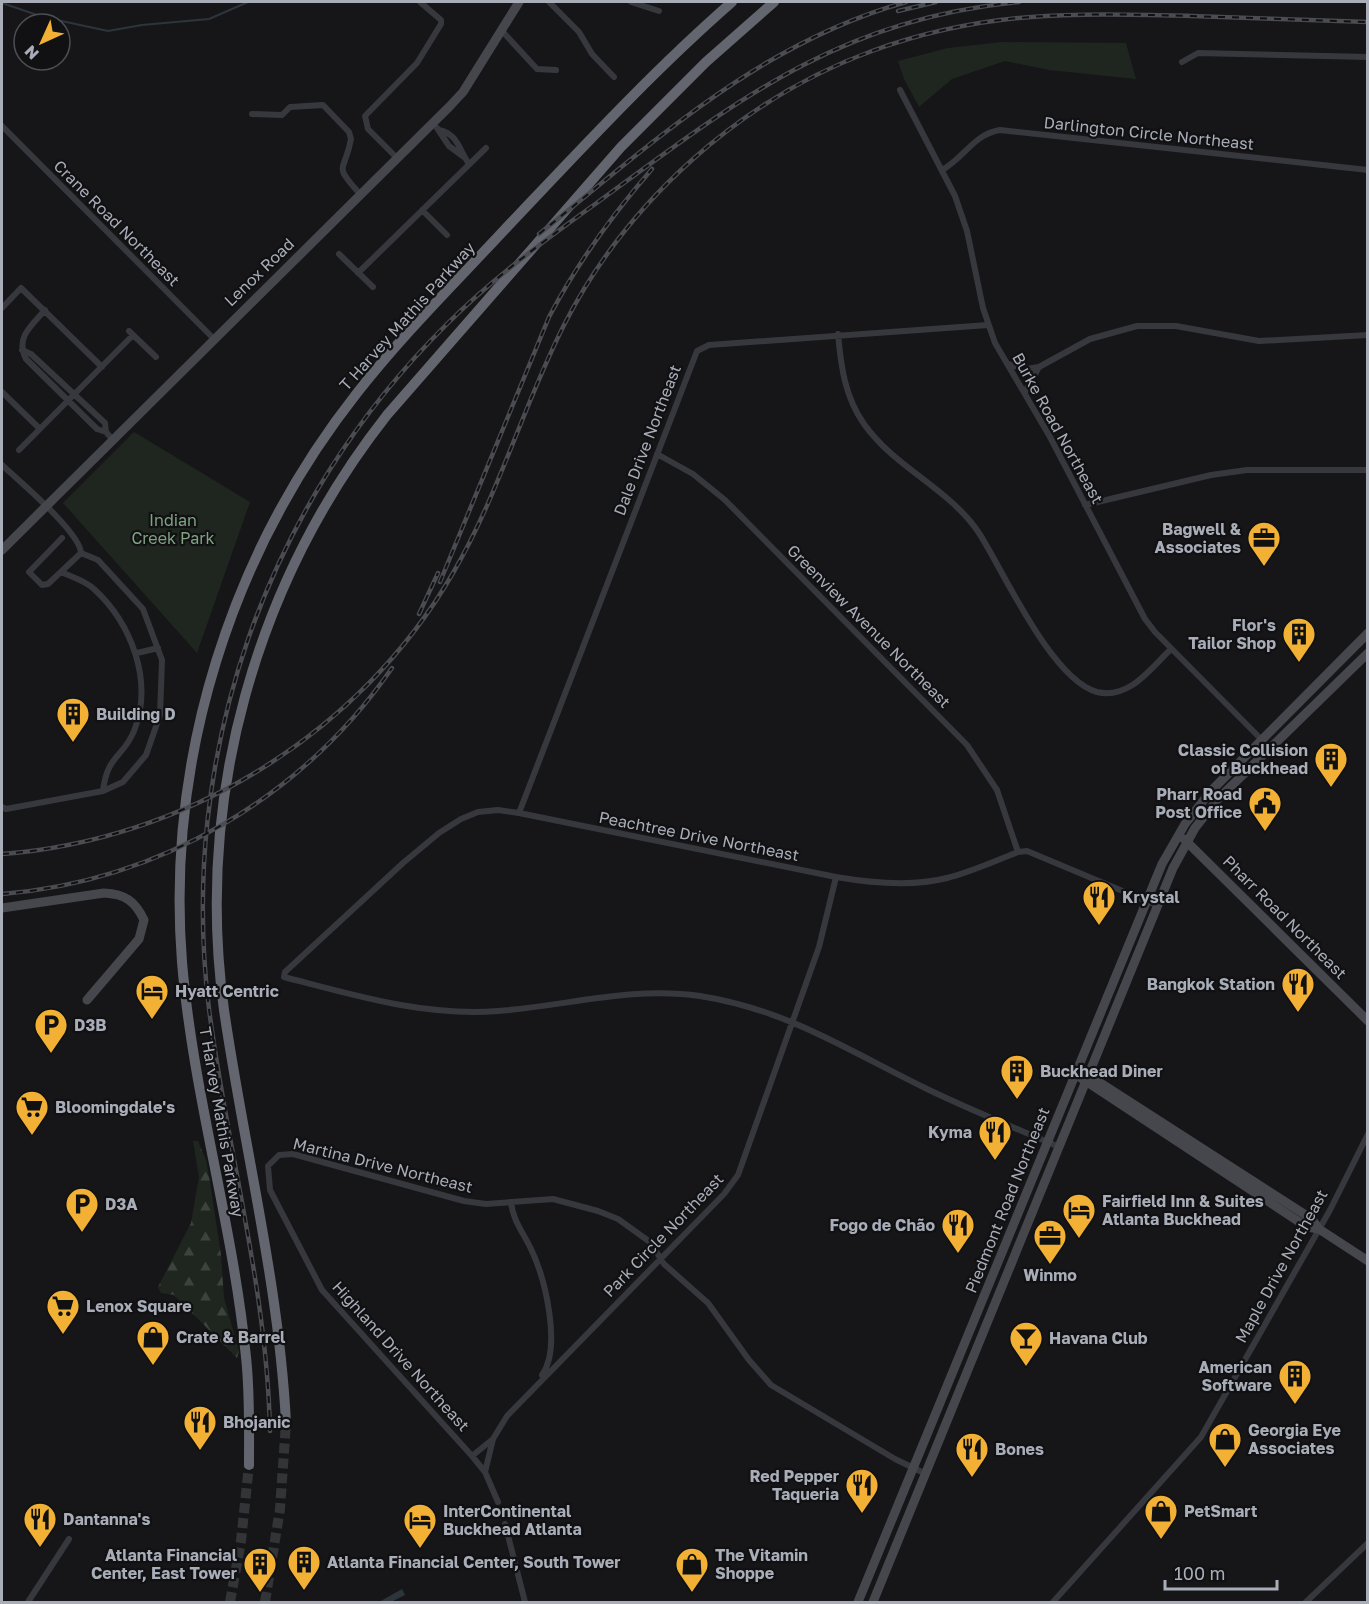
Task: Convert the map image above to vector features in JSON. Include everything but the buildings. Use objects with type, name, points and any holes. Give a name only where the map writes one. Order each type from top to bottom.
[{"type":"highway","name":"T Harvey Mathis Parkway","points":[[249,1466],[249,1391],[244,1335],[192,1043],[180,932],[181,849],[191,768],[202,712],[225,633],[249,573],[281,507],[309,461],[358,392],[414,327],[601,128],[732,2]]},
{"type":"highway","name":"T Harvey Mathis Parkway","points":[[286,1423],[275,1306],[227,1028],[217,931],[218,852],[227,774],[240,712],[260,645],[286,580],[314,525],[354,459],[387,415],[621,147],[706,62],[774,2]]},
{"type":"main road","name":"Lenox Road","points":[[2,550],[45,507],[109,435],[213,339],[397,158],[435,127],[463,92],[519,2]]},
{"type":"main road","name":"Piedmont Road Northeast","points":[[873,1602],[1184,838],[1210,792],[1368,633]]},
{"type":"main road","name":"Piedmont Road Northeast","points":[[858,1602],[1145,900],[1162,864],[1218,799],[1368,652]]},
{"type":"main road","name":"Pharr Road Northeast","points":[[1184,838],[1368,1022]]},
{"type":"main road","points":[[2,908],[104,893],[119,894],[129,899],[144,920],[139,939],[87,1000]]},
{"type":"main road","points":[[1076,1072],[1312,1219],[1319,1229],[1368,1261]]},
{"type":"street","points":[[397,158],[369,129],[365,116],[417,63],[441,24],[441,20],[420,2]]},
{"type":"street","points":[[549,2],[579,32],[592,54],[614,77]]},
{"type":"street","points":[[631,2],[659,10]]},
{"type":"street","points":[[502,31],[537,69],[556,70]]},
{"type":"street","points":[[1182,62],[1198,52],[1368,57]]},
{"type":"street","name":"Burke Road Northeast","points":[[900,90],[942,170],[967,231],[988,325],[1145,619],[1171,649],[1262,740]]},
{"type":"street","points":[[252,114],[282,115],[290,107],[323,105],[349,132],[351,139],[341,165],[342,174],[360,194]]},
{"type":"street","name":"Crane Road Northeast","points":[[2,126],[213,339]]},
{"type":"street","points":[[435,127],[456,153],[464,157],[469,164]]},
{"type":"street","name":"Darlington Circle Northeast","points":[[942,170],[953,164],[981,136],[1000,130],[1368,170]]},
{"type":"street","points":[[358,273],[486,148]]},
{"type":"street","points":[[422,210],[447,236]]},
{"type":"street","points":[[339,254],[372,287]]},
{"type":"street","points":[[2,309],[21,288],[102,367]]},
{"type":"street","points":[[45,310],[23,336],[21,350],[26,359],[98,429],[109,435]]},
{"type":"street","name":"Dale Drive Northeast","points":[[519,813],[694,356],[701,348],[838,334],[988,325]]},
{"type":"street","points":[[1008,363],[1026,369],[1039,368],[1090,339],[1137,326],[1176,326],[1259,341],[1368,335]]},
{"type":"street","points":[[19,450],[102,367],[131,333],[156,357]]},
{"type":"street","points":[[838,334],[844,383],[863,423],[884,446],[948,497],[967,516],[1035,629],[1075,678],[1096,692],[1121,691],[1136,683],[1171,649]]},
{"type":"street","points":[[21,350],[31,354],[105,423],[109,435]]},
{"type":"street","points":[[1025,392],[1039,368]]},
{"type":"street","points":[[2,392],[40,429]]},
{"type":"street","name":"Greenview Avenue Northeast","points":[[657,454],[693,474],[725,500],[967,745],[983,764],[997,790],[1018,852]]},
{"type":"street","points":[[2,465],[80,543],[81,553]]},
{"type":"street","points":[[1085,505],[1211,475],[1247,470],[1368,470]]},
{"type":"street","points":[[62,538],[29,572],[45,586],[81,553]]},
{"type":"street","points":[[2,807],[103,791],[123,783],[146,755],[160,715],[162,660],[143,609],[98,560],[81,553]]},
{"type":"street","points":[[61,572],[92,587],[120,618],[137,653],[140,674],[134,731],[110,762],[105,773],[103,791]]},
{"type":"street","points":[[137,653],[158,648]]},
{"type":"street","name":"Peachtree Drive Northeast","points":[[793,1021],[737,1002],[661,993],[611,995],[497,1011],[439,1011],[393,1004],[285,976],[292,964],[439,833],[461,819],[478,812],[498,810],[519,813],[836,877],[876,882],[933,881],[958,875],[1018,852]]},
{"type":"street","points":[[1018,852],[1034,854],[1156,905]]},
{"type":"street","name":"Park Circle Northeast","points":[[485,1472],[493,1439],[507,1416],[724,1194],[738,1175],[819,946],[836,877]]},
{"type":"street","points":[[793,1021],[926,1089],[1057,1146]]},
{"type":"street","name":"Maple Drive Northeast","points":[[1053,1602],[1201,1437],[1319,1229],[1368,1134]]},
{"type":"street","name":"Martina Drive Northeast","points":[[274,1158],[284,1154],[293,1154],[464,1201],[486,1204],[553,1199],[618,1219],[650,1242],[660,1260],[708,1303],[749,1360],[771,1385],[924,1473]]},
{"type":"street","name":"Highland Drive Northeast","points":[[274,1158],[268,1172],[270,1190],[322,1290],[472,1456],[485,1472],[498,1502]]},
{"type":"street","points":[[512,1202],[514,1220],[539,1269],[550,1329],[549,1362],[532,1389]]},
{"type":"street","name":"Park Circle Northeast","points":[[472,1456],[493,1439]]},
{"type":"street","points":[[505,1524],[525,1602]]},
{"type":"street","points":[[28,1602],[69,1539]]},
{"type":"street","points":[[1306,1602],[1368,1543]]},
{"type":"green space","points":[[1002,42],[1126,43],[1136,79],[1049,70],[1005,61],[952,79],[919,107],[904,79],[898,61],[948,48]]},
{"type":"green space","name":"Indian Creek Park","points":[[134,432],[250,502],[197,653],[63,503]]},
{"type":"green space","points":[[193,1141],[198,1141],[206,1160],[221,1255],[224,1298],[239,1351],[237,1358],[174,1295],[161,1293],[158,1287],[191,1223],[199,1177]]},
{"type":"shaded area","points":[[402,1589],[405,1595],[391,1602],[379,1602]]},
{"type":"waterway","points":[[2,3],[43,17],[108,31],[142,25],[209,19],[248,2]]},
{"type":"tunnel","points":[[265,1602],[280,1509],[286,1423]]},
{"type":"tunnel","points":[[230,1602],[241,1541],[249,1465]]},
{"type":"railway","points":[[539,234],[711,98],[756,69],[803,42],[853,20],[906,2]]},
{"type":"railway","points":[[898,11],[936,2]]},
{"type":"railway","points":[[270,1431],[262,1325],[209,1009],[203,914],[208,821],[223,729],[248,639],[284,553],[329,471],[383,395],[447,324],[501,275],[539,245],[698,130],[745,98],[794,70],[843,46],[897,26],[955,12],[1019,2]]},
{"type":"railway","points":[[2,854],[70,845],[137,827],[201,801],[262,769],[318,729],[369,683],[414,631],[453,573],[498,481],[549,356],[590,280],[620,237],[655,196],[692,160],[734,126],[777,97],[824,71],[872,51],[913,38],[992,21],[1109,14],[1368,22]]},
{"type":"railway","points":[[440,582],[549,317],[596,240],[652,169]]},
{"type":"railway","points":[[419,614],[438,573]]},
{"type":"railway","points":[[2,894],[60,886],[117,871],[171,851],[222,825],[270,793],[315,756],[356,715],[392,668]]},
{"type":"place","name":"Bagwell & Associates","points":[[1264,567]]},
{"type":"place","name":"Flor's Tailor Shop","points":[[1299,663]]},
{"type":"place","name":"Building D","points":[[73,743]]},
{"type":"place","name":"Classic Collision of Buckhead","points":[[1331,788]]},
{"type":"place","name":"Pharr Road Post Office","points":[[1265,832]]},
{"type":"place","name":"Krystal","points":[[1099,926]]},
{"type":"place","name":"Bangkok Station","points":[[1298,1013]]},
{"type":"place","name":"Hyatt Centric","points":[[152,1020]]},
{"type":"place","name":"D3B","points":[[51,1054]]},
{"type":"place","name":"Buckhead Diner","points":[[1017,1100]]},
{"type":"place","name":"Bloomingdale's","points":[[32,1136]]},
{"type":"place","name":"Kyma","points":[[995,1161]]},
{"type":"place","name":"D3A","points":[[82,1233]]},
{"type":"place","name":"Fairfield Inn & Suites Atlanta Buckhead","points":[[1079,1239]]},
{"type":"place","name":"Fogo de Chão","points":[[958,1254]]},
{"type":"place","name":"Winmo","points":[[1050,1265]]},
{"type":"place","name":"Lenox Square","points":[[63,1335]]},
{"type":"place","name":"Crate & Barrel","points":[[153,1366]]},
{"type":"place","name":"Havana Club","points":[[1026,1367]]},
{"type":"place","name":"American Software","points":[[1295,1405]]},
{"type":"place","name":"Bhojanic","points":[[200,1451]]},
{"type":"place","name":"Georgia Eye Associates","points":[[1225,1468]]},
{"type":"place","name":"Bones","points":[[972,1478]]},
{"type":"place","name":"Red Pepper Taqueria","points":[[862,1514]]},
{"type":"place","name":"PetSmart","points":[[1161,1540]]},
{"type":"place","name":"Dantanna's","points":[[40,1548]]},
{"type":"place","name":"InterContinental Buckhead Atlanta","points":[[420,1549]]},
{"type":"place","name":"Atlanta Financial Center, South Tower","points":[[304,1591]]},
{"type":"place","name":"Atlanta Financial Center, East Tower","points":[[260,1593]]},
{"type":"place","name":"The Vitamin Shoppe","points":[[692,1593]]}]
